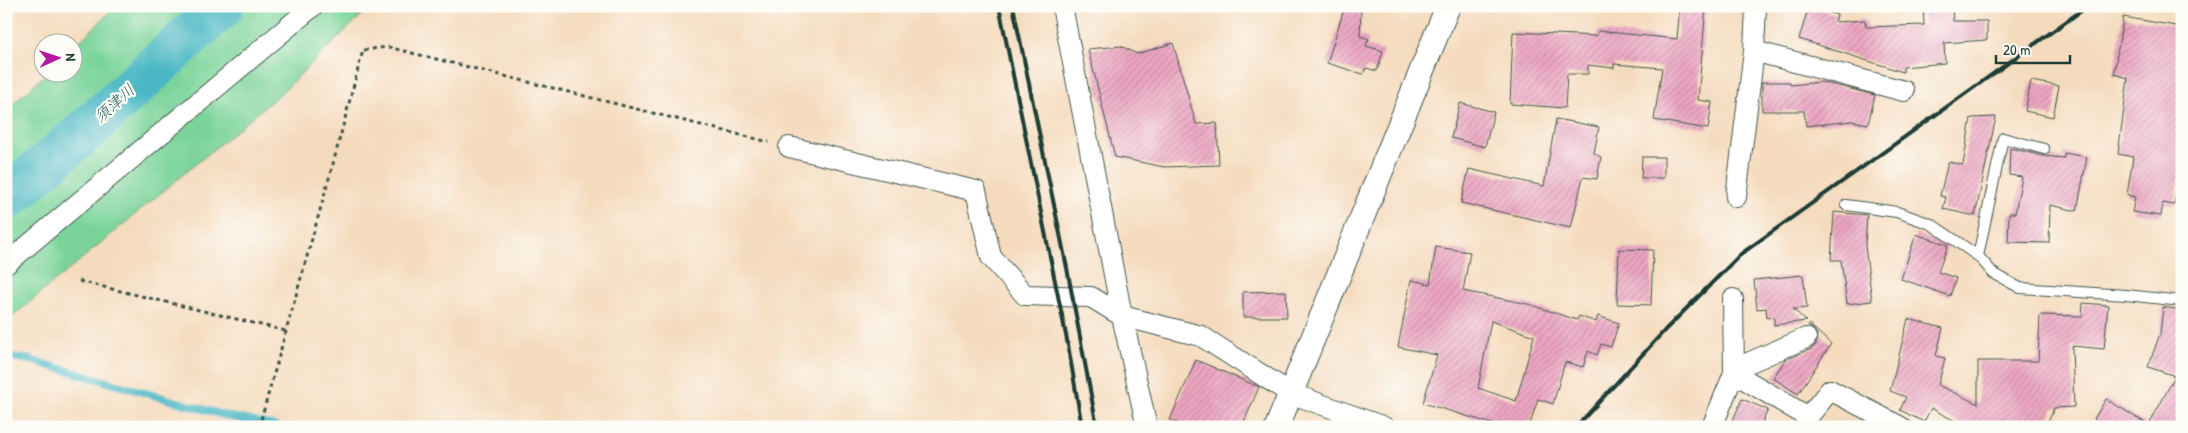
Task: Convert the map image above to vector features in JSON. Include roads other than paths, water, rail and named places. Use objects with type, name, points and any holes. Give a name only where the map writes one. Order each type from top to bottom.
[{"type":"street","points":[[6,264],[313,6]]},
{"type":"street","points":[[1062,6],[1122,316],[1147,427]]},
{"type":"street","points":[[1277,427],[1448,6]]},
{"type":"street","points":[[1736,197],[1754,51],[1756,6]]},
{"type":"street","points":[[1754,51],[1904,91]]},
{"type":"street","points":[[789,147],[976,191],[991,257],[1025,295],[1091,296],[1122,316],[1201,336],[1290,393],[1384,427]]},
{"type":"street","points":[[1712,427],[1734,371],[1733,299]]},
{"type":"street","points":[[1734,371],[1806,338]]},
{"type":"street","points":[[1734,371],[1808,417],[1830,390],[1901,427]]},
{"type":"lane","points":[[1978,256],[2003,138],[2044,149]]},
{"type":"lane","points":[[1846,205],[1897,212],[1931,224],[1978,256],[1993,273],[2020,288],[2126,295],[2182,301]]},
{"type":"waterway","name":"須津川","points":[[6,199],[91,126],[222,6]]},
{"type":"waterway","points":[[6,356],[30,360],[227,416],[278,427]]},
{"type":"railway","points":[[999,6],[1068,345],[1082,427]]},
{"type":"railway","points":[[1013,6],[1067,268],[1097,427]]},
{"type":"railway","points":[[1576,427],[1665,330],[1741,254],[2088,6]]}]
